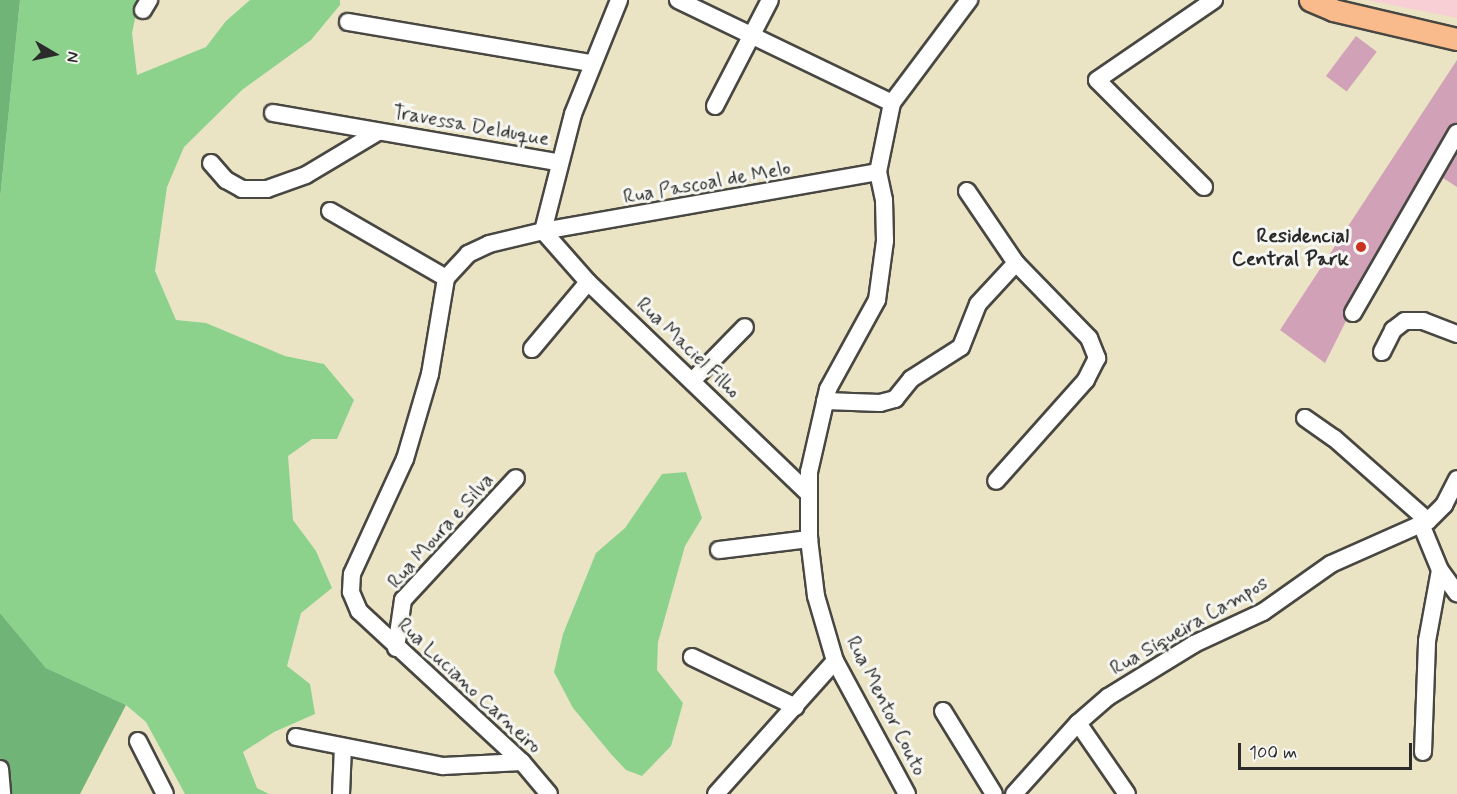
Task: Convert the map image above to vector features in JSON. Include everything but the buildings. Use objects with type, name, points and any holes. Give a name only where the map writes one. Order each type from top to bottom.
[{"type":"main road","points":[[1310,0],[1336,5],[1457,39]]},
{"type":"street","points":[[678,0],[892,103]]},
{"type":"street","points":[[715,106],[770,0]]},
{"type":"street","name":"Rua Mentor Couto","points":[[907,794],[835,661],[816,596],[809,539],[808,493],[811,453],[825,400],[877,300],[885,241],[884,200],[878,172],[892,103],[969,0]]},
{"type":"street","points":[[1204,187],[1097,80],[1214,0]]},
{"type":"street","points":[[543,231],[558,162],[591,63],[617,1]]},
{"type":"street","points":[[348,22],[591,63]]},
{"type":"street","name":"Travessa Delduque","points":[[273,114],[558,162]]},
{"type":"street","name":"Travessa Delduque","points":[[211,163],[226,180],[242,189],[267,189],[306,175],[378,132]]},
{"type":"street","points":[[1353,314],[1457,133]]},
{"type":"street","name":"Rua Pascoal de Melo","points":[[446,278],[468,254],[489,244],[543,231],[878,172]]},
{"type":"street","points":[[968,191],[1016,263],[1089,338],[1097,358],[1086,380],[996,481]]},
{"type":"street","points":[[330,211],[446,278]]},
{"type":"street","name":"Rua Maciel Filho","points":[[543,231],[588,282],[693,380],[808,493]]},
{"type":"street","points":[[825,400],[870,403],[895,399],[910,379],[961,347],[978,304],[1016,263]]},
{"type":"street","name":"Rua Luciano Carneiro","points":[[446,278],[430,374],[408,450],[352,574],[351,592],[359,611],[396,648],[522,762],[549,794]]},
{"type":"street","points":[[532,349],[588,282]]},
{"type":"street","points":[[1382,352],[1394,330],[1405,321],[1423,321],[1457,334]]},
{"type":"street","points":[[693,380],[745,327]]},
{"type":"street","points":[[1305,418],[1334,438],[1425,523],[1440,570],[1457,593]]},
{"type":"street","name":"Rua Moura e Silva","points":[[396,648],[403,600],[516,478]]},
{"type":"street","name":"Rua Siqueira Campos","points":[[1014,794],[1078,723],[1108,697],[1194,644],[1263,612],[1331,564],[1425,523],[1444,505],[1457,479]]},
{"type":"street","points":[[719,550],[809,539]]},
{"type":"street","points":[[1423,752],[1427,641],[1440,570]]},
{"type":"street","points":[[692,657],[796,707]]},
{"type":"street","points":[[716,794],[835,661]]},
{"type":"street","points":[[943,711],[994,794]]},
{"type":"street","points":[[1078,723],[1127,794]]},
{"type":"street","points":[[296,737],[443,766],[522,762]]},
{"type":"street","points":[[138,741],[165,794]]},
{"type":"street","points":[[341,794],[343,747]]},
{"type":"street","points":[[0,769],[2,794]]},
{"type":"shaded area","points":[[1367,0],[1457,0],[1457,18]]},
{"type":"green space","points":[[0,0],[20,0],[0,199]]},
{"type":"green space","points":[[20,0],[139,0],[132,33],[137,75],[206,47],[226,21],[250,0],[340,0],[340,5],[311,40],[242,90],[184,147],[167,187],[155,271],[176,320],[206,323],[285,356],[324,364],[354,400],[337,439],[312,439],[288,456],[293,520],[316,551],[332,588],[301,613],[287,666],[310,684],[315,714],[274,732],[243,752],[257,788],[269,794],[185,794],[146,722],[126,705],[46,668],[0,613],[0,199]]},
{"type":"green space","points":[[686,472],[702,518],[685,546],[658,642],[657,670],[683,703],[671,746],[642,776],[626,770],[611,754],[573,708],[554,672],[563,634],[596,553],[625,528],[662,474]]},
{"type":"green space","points":[[0,613],[46,668],[126,705],[80,794],[0,794]]},
{"type":"place","name":"Residencial Central Park","points":[[1361,247]]}]
